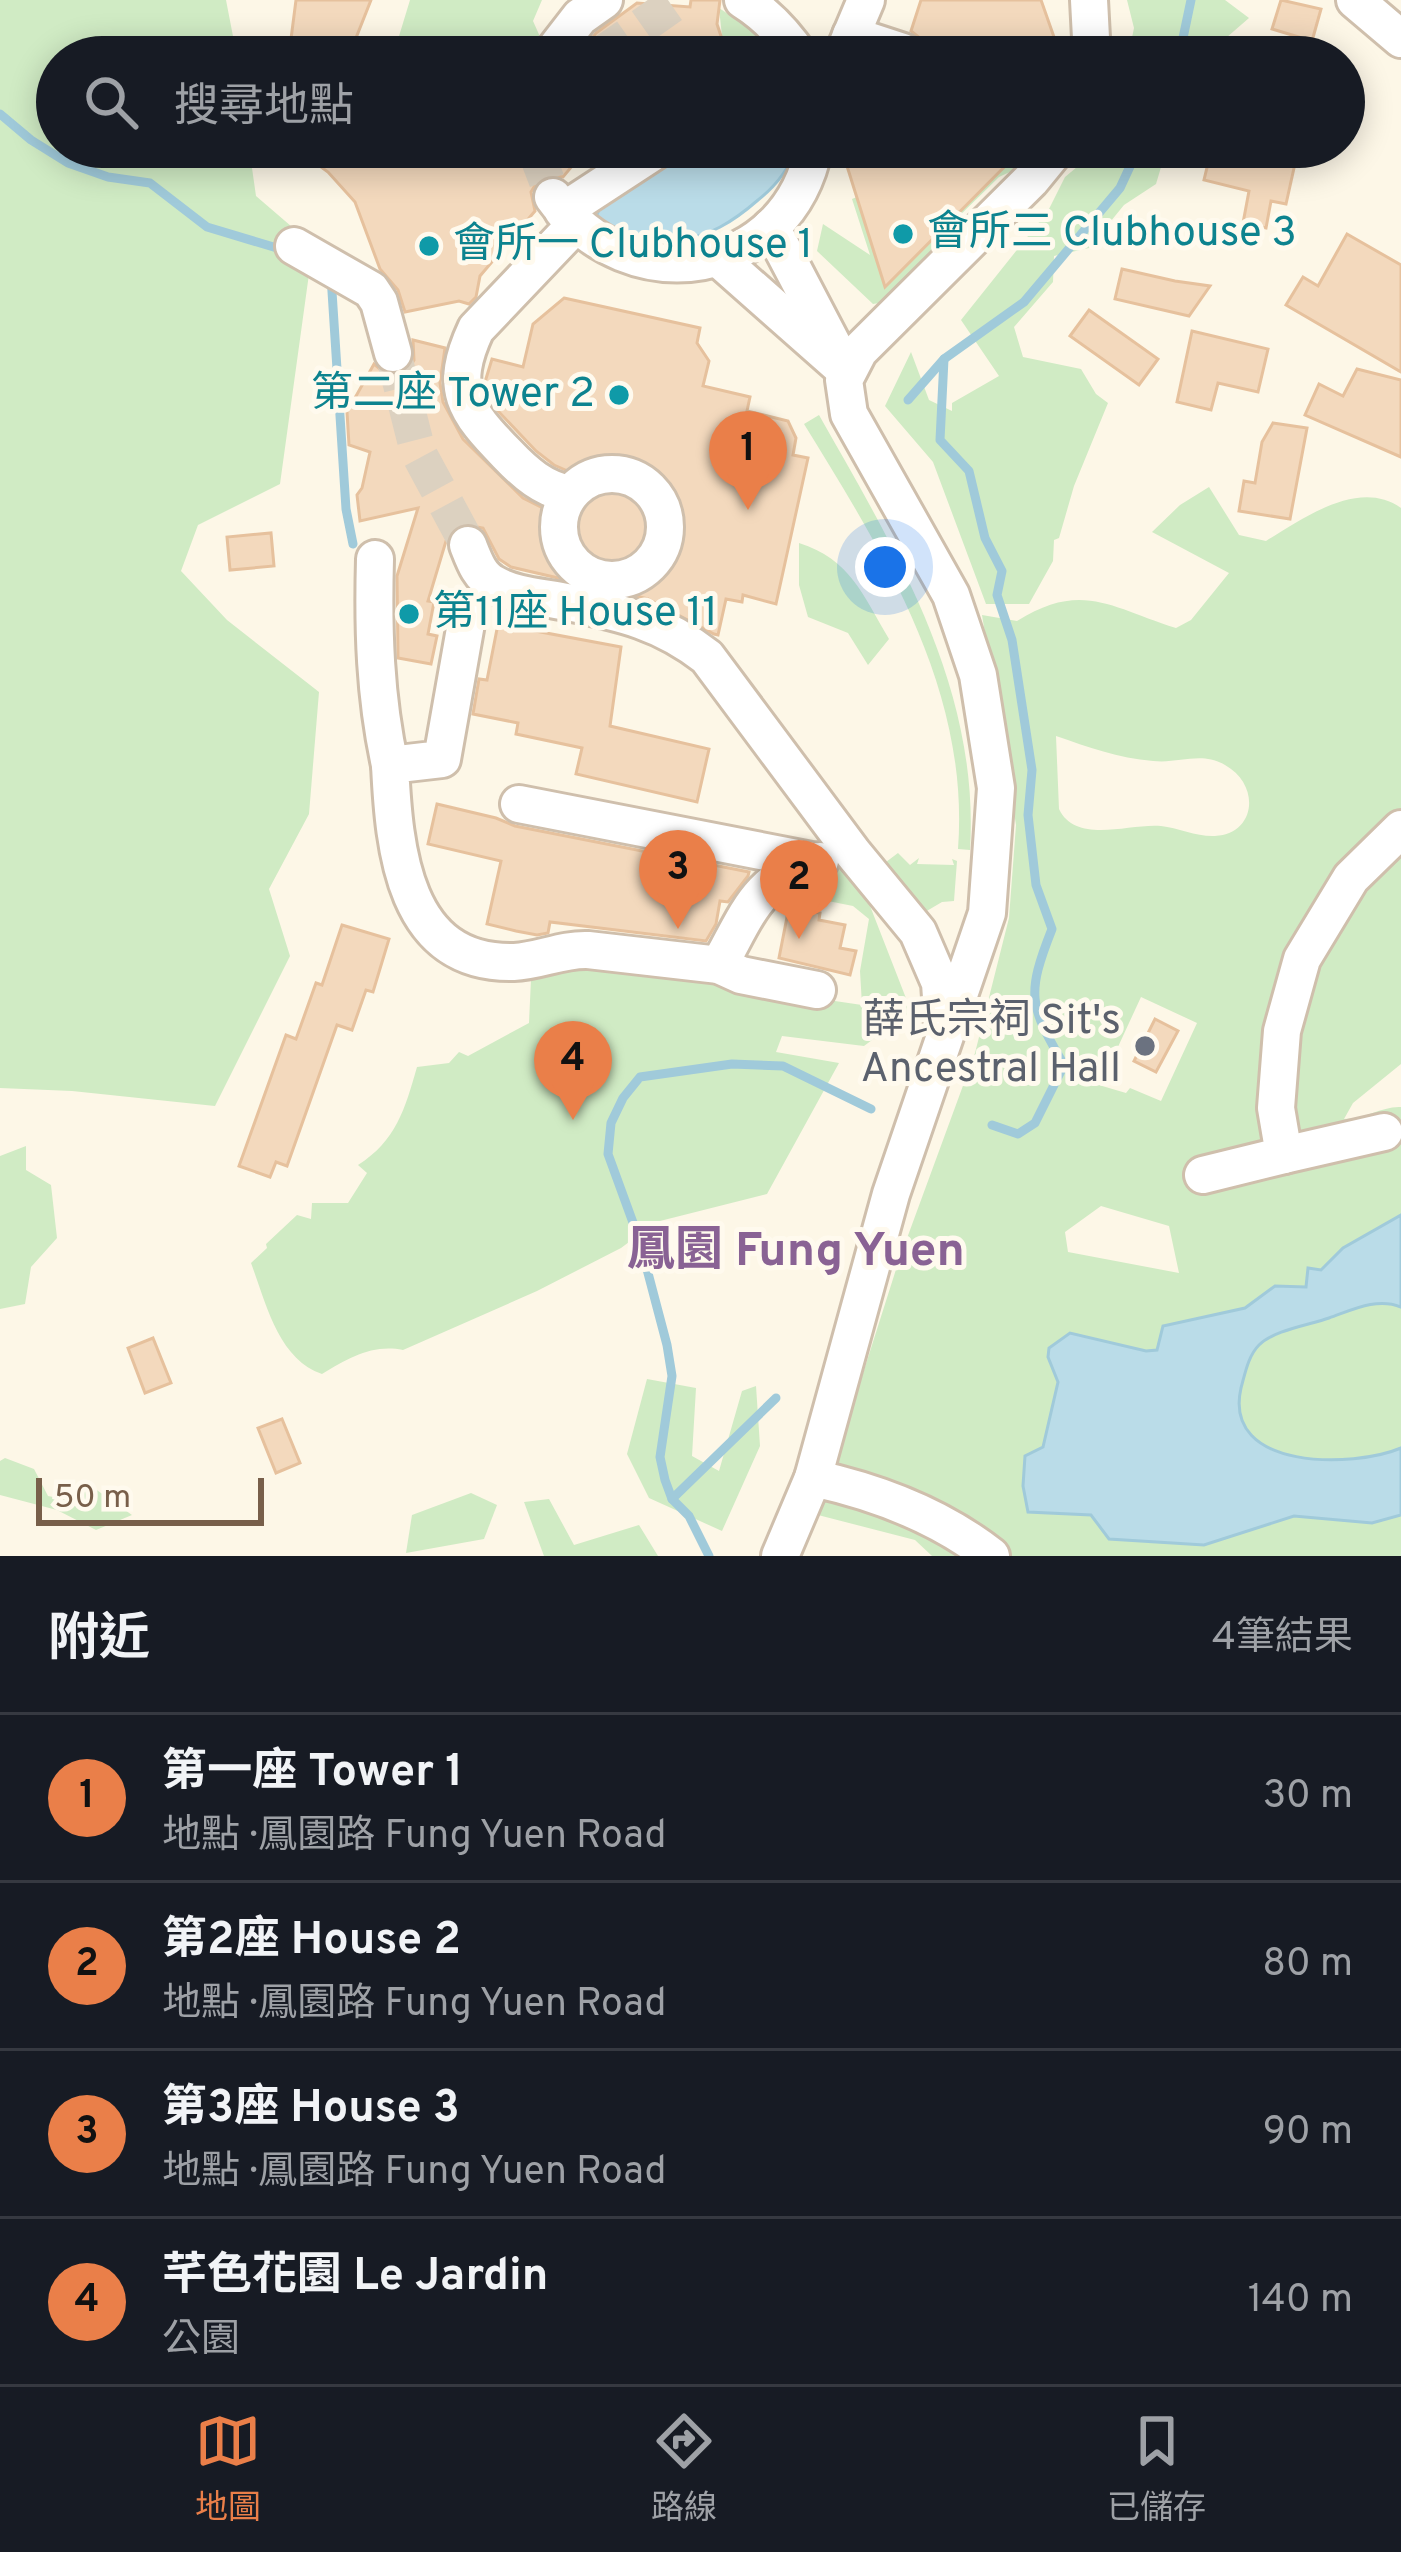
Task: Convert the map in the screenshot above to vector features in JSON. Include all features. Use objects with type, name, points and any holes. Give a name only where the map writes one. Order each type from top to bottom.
[{"type":"street","points":[[566,36],[580,17],[604,0]]},
{"type":"street","points":[[743,0],[783,36]]},
{"type":"street","points":[[851,36],[866,0]]},
{"type":"street","points":[[1090,0],[1091,36]]},
{"type":"street","points":[[1355,0],[1401,39]]},
{"type":"street","points":[[570,494],[526,474],[471,417],[463,375],[467,350],[476,329],[564,211],[629,168]]},
{"type":"street","points":[[564,211],[606,247],[642,261],[680,265],[718,258],[746,246],[794,202],[810,168]]},
{"type":"street","points":[[780,1556],[813,1478],[892,1194],[987,913],[994,762],[966,633],[930,556],[849,414],[843,395],[847,372],[859,351],[1041,168]]},
{"type":"street","points":[[771,227],[847,372]]},
{"type":"street","points":[[294,246],[371,290],[393,353]]},
{"type":"street","points":[[718,258],[847,372]]},
{"type":"street","points":[[468,545],[477,568],[490,583],[676,632],[707,657],[853,854],[918,932],[940,983],[945,1042]]},
{"type":"street","points":[[375,559],[373,653],[380,678],[378,712],[390,765],[395,844],[418,915],[459,952],[517,962],[572,949],[719,965],[741,975],[817,990]]},
{"type":"street","points":[[390,765],[442,758],[468,612]]},
{"type":"street","points":[[519,804],[817,862]]},
{"type":"street","points":[[1284,1155],[1276,1108],[1281,1051],[1302,958],[1351,878],[1401,829]]},
{"type":"street","points":[[719,965],[760,893],[788,870],[853,854]]},
{"type":"street","points":[[1203,1175],[1384,1132]]},
{"type":"street","points":[[813,1478],[868,1490],[968,1538],[992,1556]]},
{"type":"green space","points":[[0,0],[226,0],[233,36],[36,36],[36,168],[252,168],[256,196],[313,245],[280,484],[198,525],[181,571],[227,620],[319,692],[309,814],[269,889],[290,956],[215,1106],[0,1088]]},
{"type":"green space","points":[[410,0],[542,0],[533,21],[540,36],[399,36]]},
{"type":"green space","points":[[1127,0],[1225,0],[1249,18],[1228,36],[1132,36]]},
{"type":"green space","points":[[719,8],[757,36],[722,36]]},
{"type":"green space","points":[[1003,168],[1016,168],[999,177],[947,228],[932,253],[879,303],[873,304],[817,251],[823,224],[870,255],[852,199],[857,197],[880,272],[892,280]]},
{"type":"green space","points":[[1076,168],[1161,168],[1156,184],[1124,205],[1089,248],[1054,256],[1053,282],[1014,327],[1023,357],[1081,369],[1096,394],[1108,403],[1074,486],[1059,538],[1054,540],[1053,561],[1029,604],[986,604],[933,462],[885,406],[911,352],[929,400],[952,411],[952,403],[999,376],[961,320],[1048,211],[1065,177]]},
{"type":"green space","points":[[819,415],[903,570],[947,677],[970,790],[970,850],[958,849],[958,790],[936,679],[891,574],[804,424]]},
{"type":"green space","points":[[1209,487],[1239,535],[1266,541],[1350,499],[1385,500],[1401,508],[1401,1064],[1353,1103],[1344,1119],[1401,1107],[1401,1556],[932,1556],[915,1540],[818,1515],[899,1260],[975,1053],[1009,918],[1016,825],[982,615],[1017,621],[1060,602],[1079,600],[1115,606],[1176,628],[1191,620],[1229,573],[1152,532],[1180,505]],"holes":[[[1056,736],[1140,760],[1216,761],[1244,784],[1249,807],[1246,818],[1229,833],[1215,836],[1161,826],[1105,830],[1078,826],[1059,809]],[[1141,997],[1197,1023],[1161,1101],[1130,1088],[1126,1093],[1092,1083],[1095,1070],[1105,1075]],[[1101,1206],[1169,1226],[1179,1273],[1068,1252],[1065,1232]]]},
{"type":"green space","points":[[799,543],[843,569],[889,639],[868,665],[848,633],[808,617],[799,585]]},
{"type":"green space","points":[[898,853],[910,865],[919,858],[917,864],[954,865],[952,859],[957,861],[954,901],[925,912],[886,862]]},
{"type":"green space","points":[[840,862],[865,893],[911,1011],[864,1046],[782,1036],[776,1052],[839,1063],[767,1194],[656,1222],[621,1248],[537,1291],[403,1350],[371,1351],[322,1374],[294,1356],[268,1312],[251,1263],[297,1215],[311,1219],[312,1203],[348,1203],[367,1173],[358,1165],[390,1135],[417,1067],[449,1063],[459,1052],[468,1056],[529,1023],[531,979],[584,964],[862,1005],[860,971],[869,919],[853,906],[788,893],[803,874]]},
{"type":"green space","points":[[26,1146],[26,1170],[51,1185],[57,1238],[31,1267],[25,1304],[0,1309],[0,1156]]},
{"type":"green space","points":[[647,1379],[696,1388],[692,1456],[719,1471],[742,1391],[756,1386],[760,1446],[722,1531],[649,1498],[627,1454]]},
{"type":"green space","points":[[5,1458],[34,1469],[48,1496],[68,1500],[84,1481],[132,1515],[96,1530],[57,1510],[0,1495],[0,1461]]},
{"type":"green space","points":[[471,1493],[497,1505],[484,1539],[406,1553],[412,1515]]},
{"type":"green space","points":[[549,1499],[574,1545],[639,1525],[658,1556],[544,1556],[524,1502]]},
{"type":"water","points":[[657,168],[787,168],[765,195],[738,216],[684,239],[646,238],[600,226],[599,209]]},
{"type":"water","points":[[1401,1215],[1401,1307],[1365,1306],[1265,1340],[1247,1365],[1240,1415],[1251,1435],[1271,1449],[1296,1457],[1354,1459],[1401,1448],[1401,1515],[1372,1523],[1294,1516],[1204,1545],[1109,1539],[1091,1515],[1028,1512],[1023,1486],[1025,1456],[1043,1447],[1058,1382],[1049,1348],[1070,1333],[1157,1350],[1163,1326],[1245,1308],[1275,1286],[1306,1287],[1308,1268],[1321,1270],[1343,1248]]},
{"type":"building","points":[[296,0],[371,0],[357,36],[291,36]]},
{"type":"building","points":[[691,0],[720,0],[717,24],[721,36],[594,36],[637,3],[690,7]]},
{"type":"building","points":[[921,0],[1041,0],[1054,36],[917,36],[911,31]]},
{"type":"building","points":[[1281,0],[1321,9],[1313,36],[1272,29]]},
{"type":"building","name":"會所一 Clubhouse 1","points":[[323,168],[570,168],[563,177],[549,175],[537,182],[531,192],[535,211],[480,276],[476,297],[469,304],[459,301],[405,312],[398,290],[380,269],[355,202]]},
{"type":"building","name":"會所三 Clubhouse 3","points":[[848,168],[1003,168],[885,287]]},
{"type":"building","points":[[1207,168],[1294,168],[1286,204],[1271,201],[1266,228],[1243,223],[1249,191],[1204,180]]},
{"type":"building","points":[[1347,234],[1401,265],[1401,372],[1286,305],[1303,277],[1318,286]]},
{"type":"building","points":[[1122,269],[1210,286],[1189,316],[1115,299]]},
{"type":"building","points":[[564,298],[700,328],[697,343],[709,361],[703,386],[750,397],[747,411],[788,421],[796,438],[793,455],[808,458],[776,604],[743,595],[742,602],[726,599],[718,635],[714,634],[648,599],[511,567],[499,559],[483,528],[461,524],[446,541],[428,601],[434,602],[428,634],[437,636],[431,664],[398,658],[397,576],[418,508],[360,521],[357,495],[370,452],[349,445],[347,412],[374,364],[386,374],[398,375],[414,360],[413,340],[445,348],[440,383],[443,402],[463,439],[523,498],[553,513],[577,515],[592,498],[586,479],[536,451],[498,411],[485,382],[492,359],[523,367],[533,324]]},
{"type":"building","points":[[1089,310],[1158,359],[1139,385],[1070,336]]},
{"type":"building","points":[[1192,331],[1268,349],[1258,392],[1218,383],[1211,410],[1177,402]]},
{"type":"building","points":[[1357,369],[1401,380],[1401,457],[1305,415],[1319,384],[1343,396]]},
{"type":"building","points":[[1273,423],[1307,428],[1290,519],[1239,511],[1244,481],[1255,483],[1262,442]]},
{"type":"building","points":[[271,533],[274,566],[230,570],[227,537]]},
{"type":"building","points":[[498,624],[621,647],[610,726],[709,749],[697,802],[576,774],[582,748],[516,734],[518,723],[473,714],[479,679],[487,680]]},
{"type":"building","points":[[437,804],[515,826],[749,872],[728,902],[720,901],[716,924],[706,941],[550,922],[548,933],[516,931],[487,924],[501,861],[428,844]]},
{"type":"building","points":[[789,907],[820,913],[819,920],[845,925],[840,948],[856,951],[850,975],[779,958]]},
{"type":"building","points":[[342,925],[389,939],[373,992],[366,990],[352,1030],[337,1025],[287,1166],[276,1162],[270,1177],[239,1166],[286,1035],[296,1039],[316,983],[322,985]]},
{"type":"building","name":"薛氏宗祠 Sit's Ancestral Hall","points":[[1155,1019],[1178,1031],[1156,1072],[1134,1061]]},
{"type":"building","points":[[153,1338],[171,1383],[145,1393],[128,1348]]},
{"type":"building","points":[[282,1419],[300,1463],[276,1473],[258,1428]]},
{"type":"waterway","points":[[1183,36],[1191,0]]},
{"type":"waterway","points":[[0,114],[36,143]]},
{"type":"waterway","points":[[82,168],[150,183],[207,227],[287,251]]},
{"type":"waterway","points":[[908,400],[944,359],[1024,302],[1120,188],[1129,168]]},
{"type":"waterway","points":[[331,276],[346,509],[353,544]]},
{"type":"waterway","points":[[944,359],[940,440],[969,471],[985,538],[1002,571],[997,595],[1012,640],[1032,770],[1028,815],[1036,885],[1052,929],[1038,970],[1035,999],[1064,1065],[1035,1123],[1018,1134],[992,1125]]},
{"type":"waterway","points":[[709,1556],[665,1480],[660,1457],[672,1376],[639,1239],[608,1154],[611,1123],[640,1077],[732,1064],[783,1066],[871,1109]]},
{"type":"waterway","points":[[672,1499],[776,1398]]},
{"type":"tunnel","points":[[628,36],[679,0]]},
{"type":"tunnel","points":[[542,168],[553,197]]},
{"type":"tunnel","points":[[393,353],[418,452],[468,545]]},
{"type":"place","name":"會所三 Clubhouse 3","points":[[903,234]]},
{"type":"place","name":"會所一 Clubhouse 1","points":[[429,246]]},
{"type":"place","name":"第二座 Tower 2","points":[[619,395]]},
{"type":"place","name":"第一座 Tower 1","points":[[748,510]]},
{"type":"place","name":"第11座 House 11","points":[[409,614]]},
{"type":"place","name":"第3座 House 3","points":[[678,929]]},
{"type":"place","name":"第2座 House 2","points":[[799,939]]},
{"type":"place","name":"薛氏宗祠 Sit's Ancestral Hall","points":[[1145,1046]]},
{"type":"place","name":"芊色花園 Le Jardin","points":[[573,1120]]},
{"type":"district","name":"鳳園 Fung Yuen","points":[[796,1253]]}]
